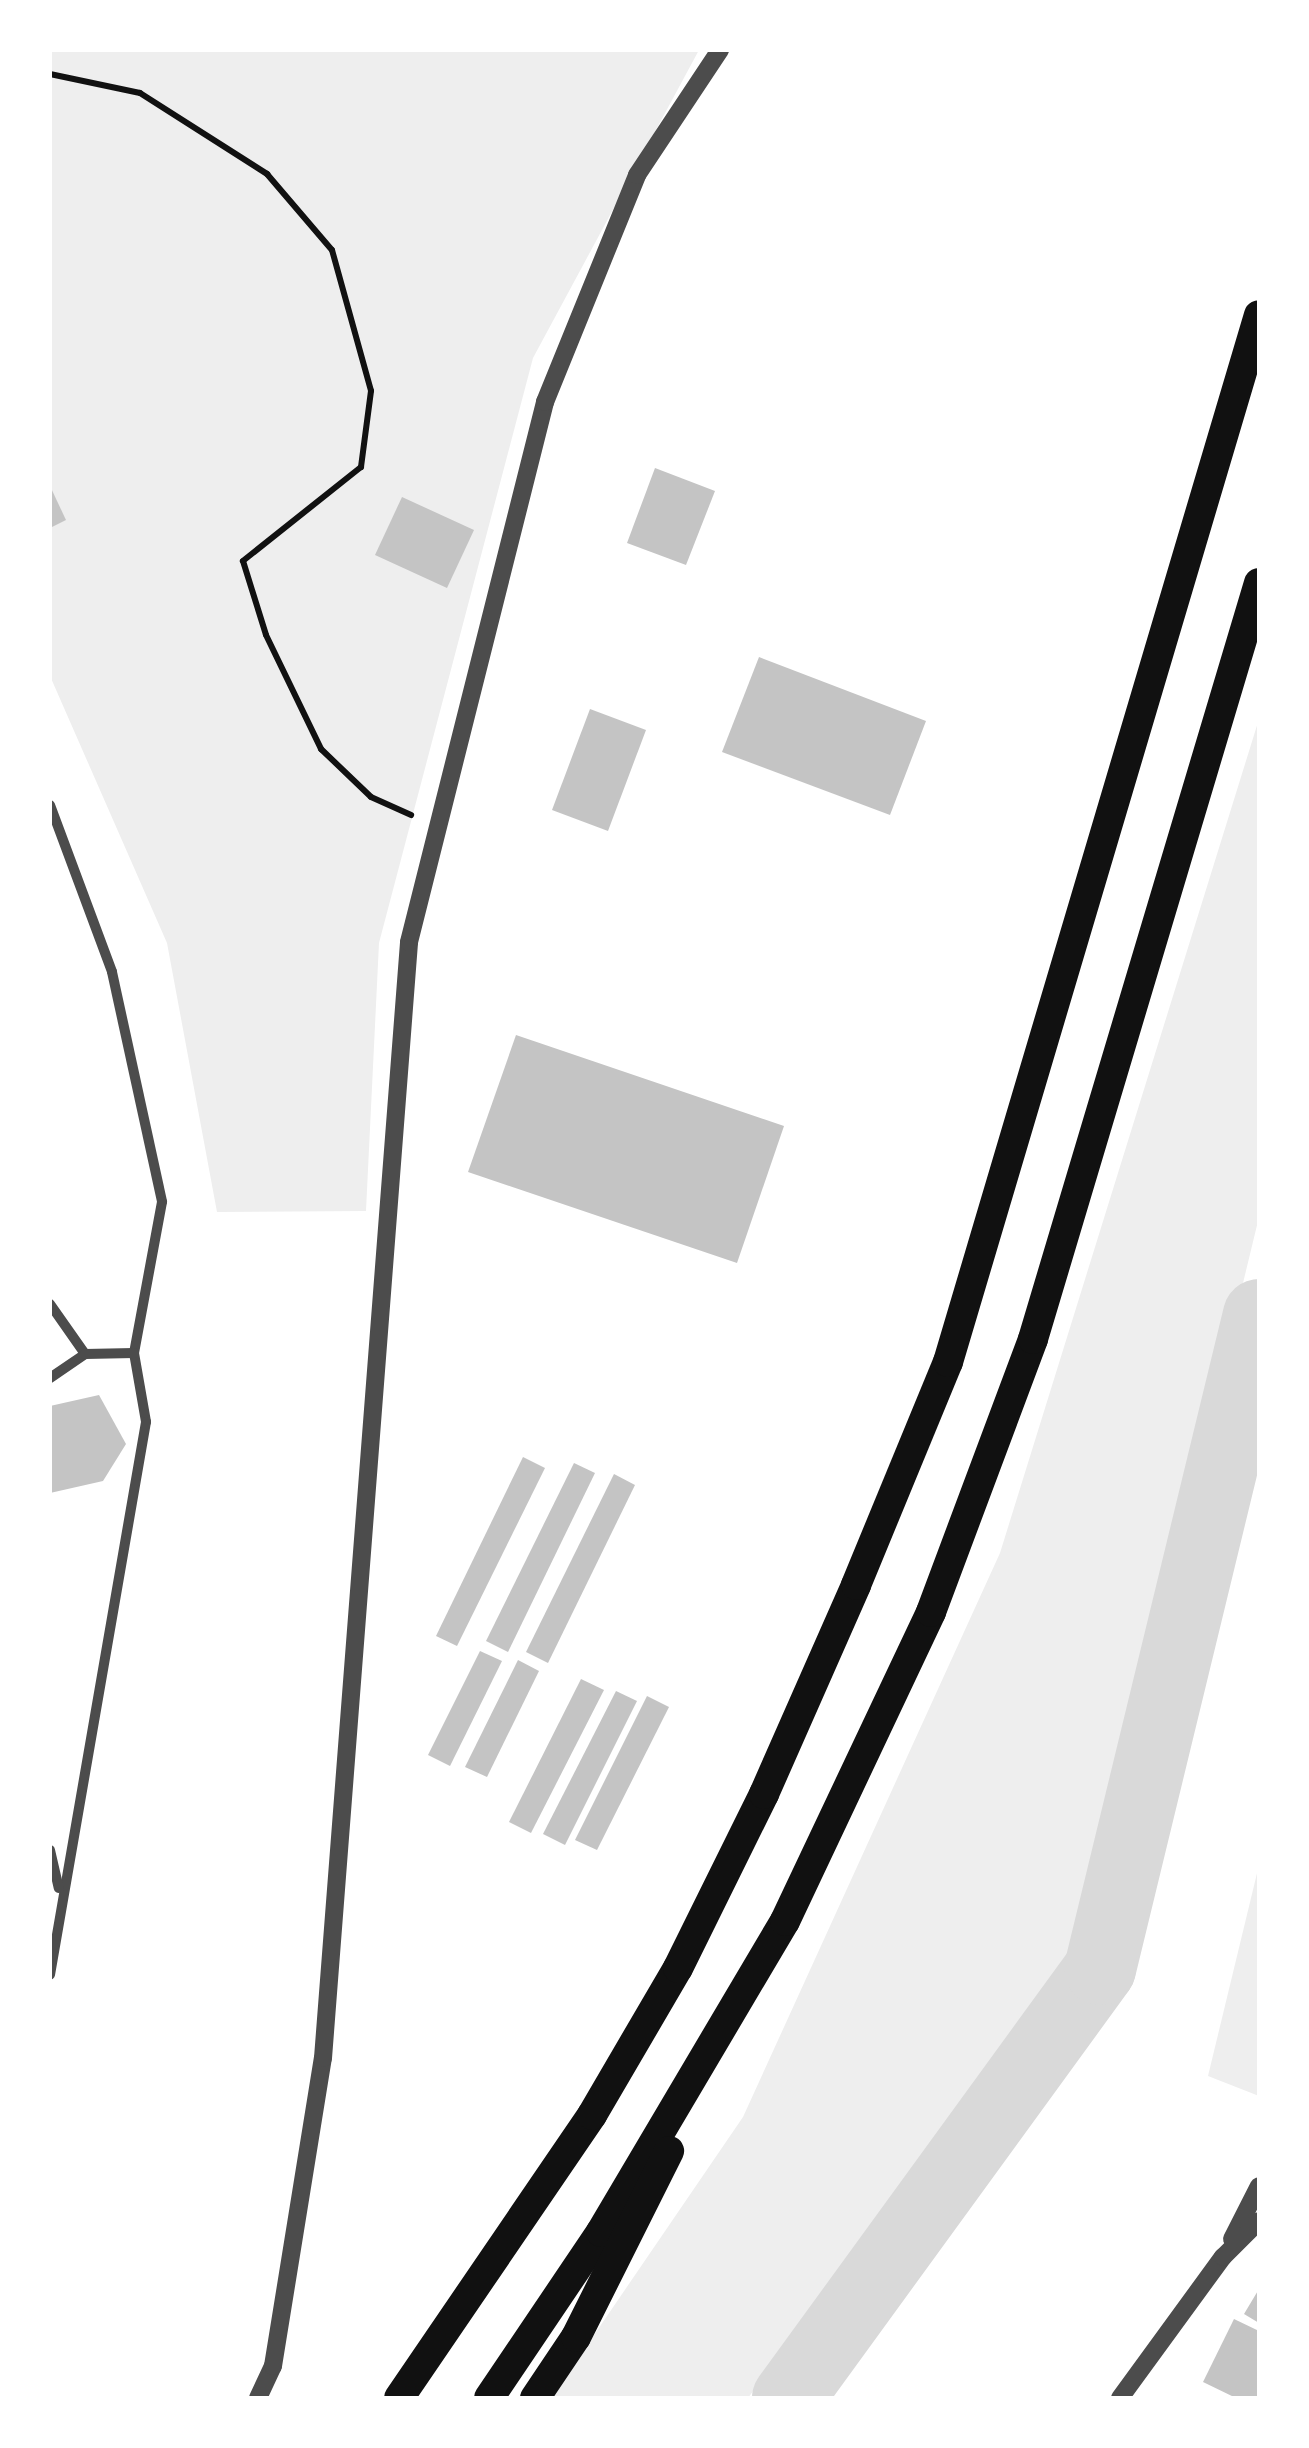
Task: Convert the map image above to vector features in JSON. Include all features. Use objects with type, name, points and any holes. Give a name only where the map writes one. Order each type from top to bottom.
[{"type":"highway","points":[[399,2398],[592,2116],[678,1968],[764,1794],[856,1585],[954,1344],[1259,316]]},
{"type":"highway","points":[[489,2398],[601,2232],[793,1905],[931,1612],[1033,1339],[1259,584]]},
{"type":"highway","points":[[534,2398],[576,2337],[632,2232],[720,2034]]},
{"type":"street","points":[[258,2398],[274,2366],[323,2058],[409,942],[545,402],[637,175],[720,50]]},
{"type":"street","points":[[50,804],[112,972],[162,1202],[134,1353],[146,1422],[60,1894],[50,1974]]},
{"type":"street","points":[[50,1304],[85,1354]]},
{"type":"street","points":[[50,1378],[85,1354],[134,1353]]},
{"type":"street","points":[[50,1850],[60,1894]]},
{"type":"street","points":[[1223,2257],[1259,2186]]},
{"type":"street","points":[[1120,2398],[1223,2257],[1259,2221]]},
{"type":"path","points":[[50,74],[140,93],[267,174],[332,250],[371,391],[360,467],[243,561],[266,635],[320,749],[371,797],[438,826]]},
{"type":"shaded area","points":[[50,50],[699,50],[533,358],[379,943],[366,1211],[217,1212],[167,943],[50,676]]},
{"type":"shaded area","points":[[1259,719],[1259,1217],[1082,1948],[748,2398],[551,2398],[743,2117],[1000,1553]]},
{"type":"shaded area","points":[[1259,1865],[1259,2096],[1208,2076]]},
{"type":"building","points":[[655,468],[715,491],[686,565],[627,543]]},
{"type":"building","points":[[50,486],[66,520],[50,528]]},
{"type":"building","points":[[402,497],[474,530],[447,588],[375,555]]},
{"type":"building","points":[[759,657],[926,721],[890,815],[722,752]]},
{"type":"building","points":[[590,709],[646,730],[608,831],[552,810]]},
{"type":"building","points":[[516,1035],[784,1126],[737,1263],[468,1172]]},
{"type":"building","points":[[99,1395],[126,1444],[103,1481],[50,1493],[50,1406]]},
{"type":"building","points":[[523,1457],[545,1468],[457,1646],[436,1636]]},
{"type":"building","points":[[574,1463],[595,1473],[508,1652],[486,1641]]},
{"type":"building","points":[[614,1474],[635,1485],[548,1663],[526,1652]]},
{"type":"building","points":[[480,1651],[502,1661],[450,1766],[428,1755]]},
{"type":"building","points":[[518,1660],[539,1671],[487,1777],[465,1767]]},
{"type":"building","points":[[581,1679],[604,1690],[531,1833],[509,1822]]},
{"type":"building","points":[[616,1691],[637,1701],[565,1845],[543,1834]]},
{"type":"building","points":[[647,1696],[669,1707],[597,1850],[575,1840]]},
{"type":"building","points":[[1259,2289],[1259,2323],[1244,2314]]},
{"type":"building","points":[[1234,2319],[1259,2331],[1258,2398],[1236,2398],[1203,2382]]},
{"type":"waterway","points":[[788,2398],[1100,1969],[1259,1315]]}]
